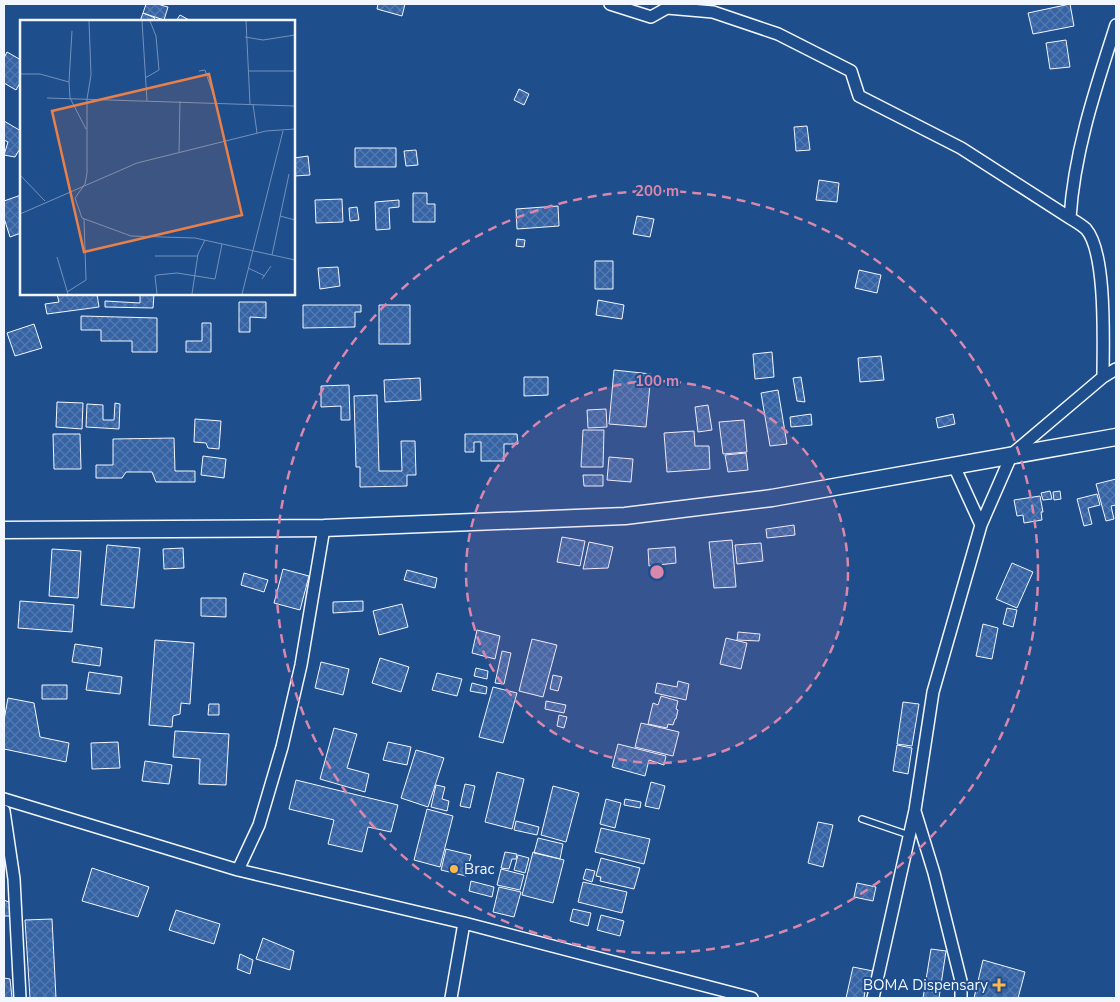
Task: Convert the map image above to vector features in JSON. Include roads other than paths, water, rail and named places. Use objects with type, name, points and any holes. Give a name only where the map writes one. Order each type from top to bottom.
[{"type":"main road","points":[[4,530],[324,528],[625,516],[772,498],[1116,437]]},
{"type":"street","points":[[610,4],[651,16],[667,8],[713,12],[778,34],[851,71],[859,96],[961,148],[1087,230],[1096,250],[1101,279],[1104,324],[1103,377]]},
{"type":"street","points":[[1070,218],[1072,190],[1080,147],[1116,25]]},
{"type":"street","points":[[873,998],[915,810],[933,692],[981,526],[1012,454],[1103,377],[1116,369]]},
{"type":"street","points":[[954,466],[981,526]]},
{"type":"street","points":[[238,870],[259,825],[282,747],[301,666],[324,528]]},
{"type":"street","points":[[4,799],[238,870],[464,923],[752,998]]},
{"type":"street","points":[[915,810],[934,873],[961,981],[962,998]]},
{"type":"street","points":[[4,811],[14,878],[20,998]]},
{"type":"street","points":[[451,998],[464,923]]},
{"type":"lane","points":[[862,818],[909,835]]},
{"type":"place","name":"Brac","points":[[454,869]]},
{"type":"place","name":"BOMA Dispensary","points":[[999,985]]}]
